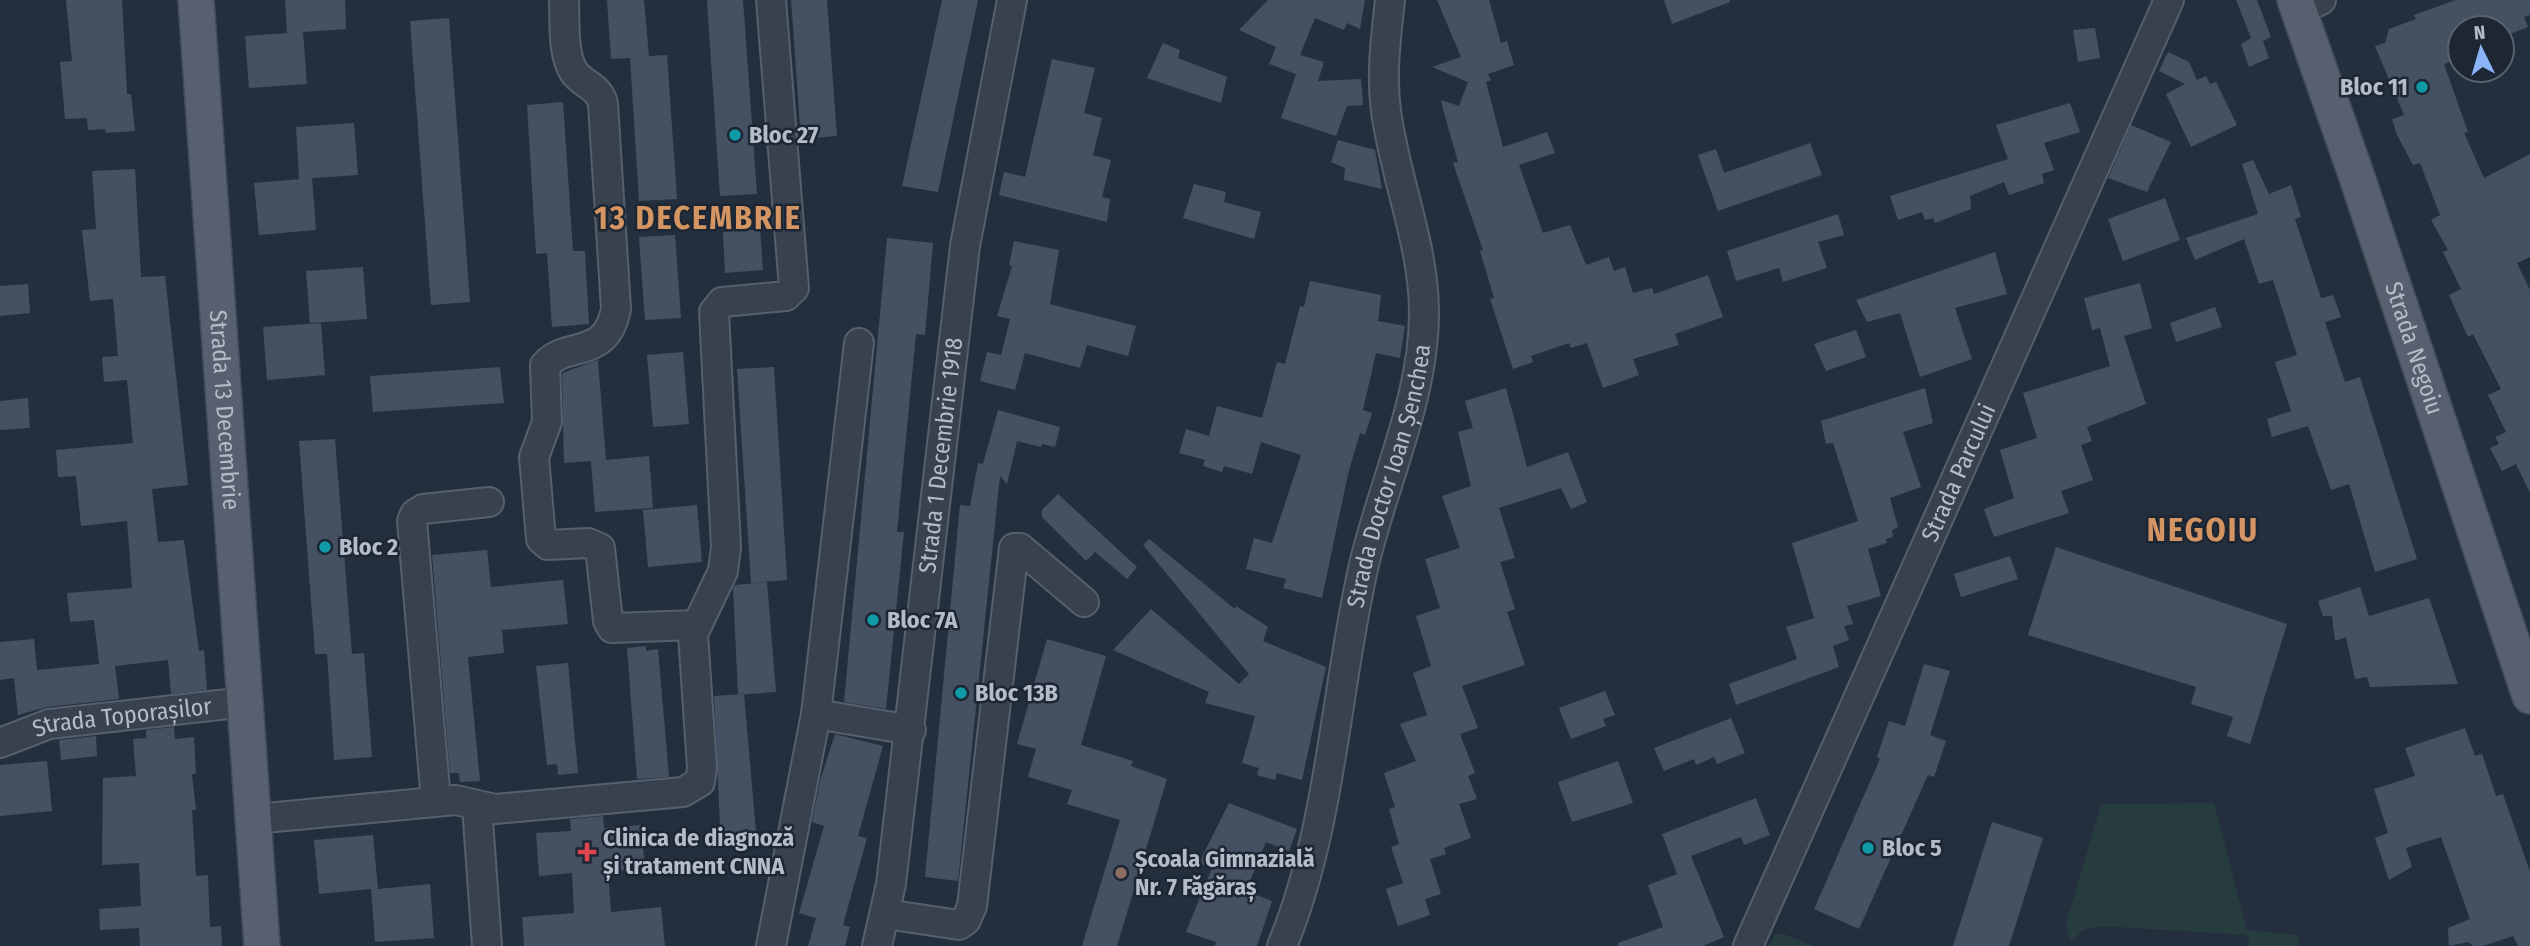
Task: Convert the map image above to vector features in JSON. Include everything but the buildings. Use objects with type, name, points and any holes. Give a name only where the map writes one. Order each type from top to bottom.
[{"type":"main road","name":"Strada 13 Decembrie","points":[[196,0],[262,946]]},
{"type":"main road","name":"Strada Negoiu","points":[[2305,4],[2530,696]]},
{"type":"street","points":[[564,0],[571,66],[602,99],[617,309],[612,323],[598,341],[553,358],[545,365],[547,422],[534,457],[541,539],[548,545],[588,543],[600,548],[608,621],[612,628],[695,625]]},
{"type":"street","points":[[254,819],[459,800],[495,809],[683,792],[696,786],[702,768],[693,640],[695,625],[723,571],[726,554],[714,312],[722,302],[786,296],[794,291],[771,0]]},
{"type":"street","name":"Strada 1 Decembrie 1918","points":[[877,946],[886,914],[911,730],[965,246],[1012,0]]},
{"type":"street","name":"Strada Doctor Ioan Șenchea","points":[[1282,946],[1313,843],[1363,568],[1407,414],[1422,341],[1423,291],[1386,110],[1384,78],[1390,0]]},
{"type":"street","name":"Strada Parcului","points":[[1748,946],[2169,0]]},
{"type":"street","points":[[771,946],[816,714],[859,343]]},
{"type":"street","points":[[436,802],[412,521],[415,513],[423,509],[489,502]]},
{"type":"street","points":[[886,914],[959,925],[966,920],[972,906],[1014,548],[1018,547],[1028,554],[1084,602]]},
{"type":"street","name":"Strada Toporașilor","points":[[0,743],[49,724],[246,702]]},
{"type":"street","points":[[816,714],[911,730]]},
{"type":"street","points":[[478,806],[487,946]]},
{"type":"green space","points":[[2214,803],[2247,930],[2299,935],[2298,946],[2250,946],[2247,935],[2100,926],[2083,930],[2071,942],[2066,924],[2101,804]]},
{"type":"green space","points":[[1775,934],[1784,934],[1814,946],[1769,946]]},
{"type":"place","name":"Bloc 11","points":[[2422,87]]},
{"type":"place","name":"Bloc 27","points":[[735,135]]},
{"type":"place","name":"Bloc 2","points":[[325,547]]},
{"type":"place","name":"Bloc 7A","points":[[873,620]]},
{"type":"place","name":"Bloc 13B","points":[[961,693]]},
{"type":"place","name":"Bloc 5","points":[[1868,848]]},
{"type":"place","name":"Clinica de diagnoză și tratament CNNA","points":[[587,852]]},
{"type":"place","name":"Școala Gimnazială Nr. 7 Făgăraș","points":[[1121,873]]},
{"type":"district","name":"13 DECEMBRIE","points":[[698,218]]},
{"type":"district","name":"NEGOIU","points":[[2203,530]]}]
